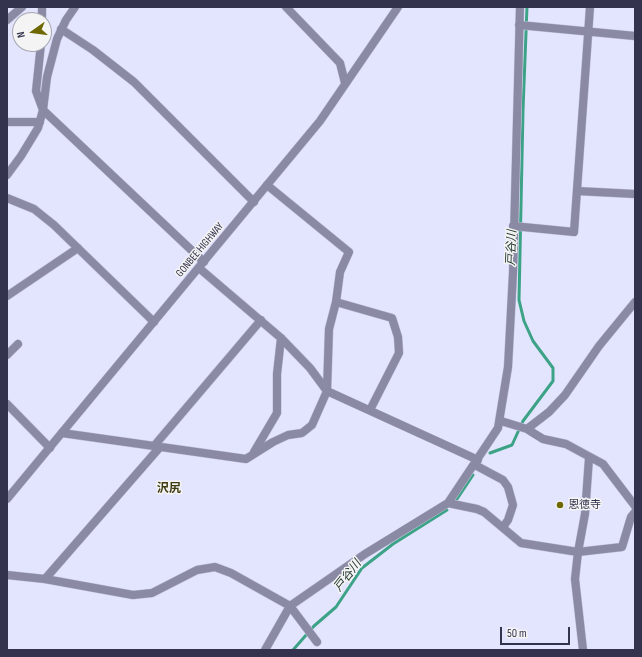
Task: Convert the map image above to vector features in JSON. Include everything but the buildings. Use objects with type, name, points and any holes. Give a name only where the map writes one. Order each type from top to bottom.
[{"type":"street","points":[[7,20],[22,7]]},
{"type":"street","points":[[7,175],[22,156],[40,122],[47,77],[57,39],[61,29],[75,7]]},
{"type":"street","points":[[286,7],[340,63],[345,83]]},
{"type":"street","name":"GONBEE HIGHWAY","points":[[7,499],[320,121],[398,7]]},
{"type":"street","points":[[265,650],[290,606],[365,554],[448,503],[477,462],[501,421],[508,368],[513,273],[518,226],[523,26],[520,7]]},
{"type":"street","points":[[518,226],[574,232],[590,7]]},
{"type":"street","points":[[523,26],[635,36]]},
{"type":"street","points":[[61,29],[93,50],[134,82],[254,202]]},
{"type":"street","points":[[40,52],[36,91],[43,110],[202,265],[281,338],[310,368],[327,391],[370,410],[477,462],[503,480],[508,487],[513,505],[508,520],[503,527]]},
{"type":"street","points":[[7,122],[40,122]]},
{"type":"street","points":[[62,433],[246,459],[272,442],[288,435],[302,433],[312,425],[327,391],[329,329],[336,302],[340,272],[349,252],[267,185]]},
{"type":"street","points":[[577,191],[635,194]]},
{"type":"street","points":[[7,198],[34,209],[54,225],[154,322]]},
{"type":"street","points":[[7,296],[78,248]]},
{"type":"street","points":[[336,302],[392,318],[398,337],[400,353],[370,410]]},
{"type":"street","points":[[526,428],[549,412],[565,395],[599,346],[635,302]]},
{"type":"street","points":[[45,579],[261,320]]},
{"type":"street","points":[[252,455],[277,413],[277,374],[281,338]]},
{"type":"street","points":[[7,355],[18,344]]},
{"type":"street","points":[[7,404],[50,448]]},
{"type":"street","points":[[501,421],[526,428],[543,439],[566,444],[589,458],[603,464],[635,506]]},
{"type":"street","points":[[583,650],[575,579],[585,514],[589,458]]},
{"type":"street","points":[[448,503],[477,509],[503,527],[521,543],[578,552],[622,548],[631,517],[635,512]]},
{"type":"street","points":[[7,575],[45,579],[133,595],[152,593],[196,570],[215,567],[232,573],[290,606],[317,642]]},
{"type":"waterway","name":"戸谷川","points":[[490,453],[512,445],[523,421],[553,381],[553,368],[533,341],[524,321],[519,300],[527,7]]},
{"type":"waterway","name":"戸谷川","points":[[457,499],[473,475]]},
{"type":"waterway","name":"戸谷川","points":[[293,650],[314,626],[336,607],[362,568],[393,544],[447,510]]},
{"type":"place","name":"恩徳寺","points":[[560,505]]},
{"type":"district","name":"沢尻","points":[[169,489]]}]
